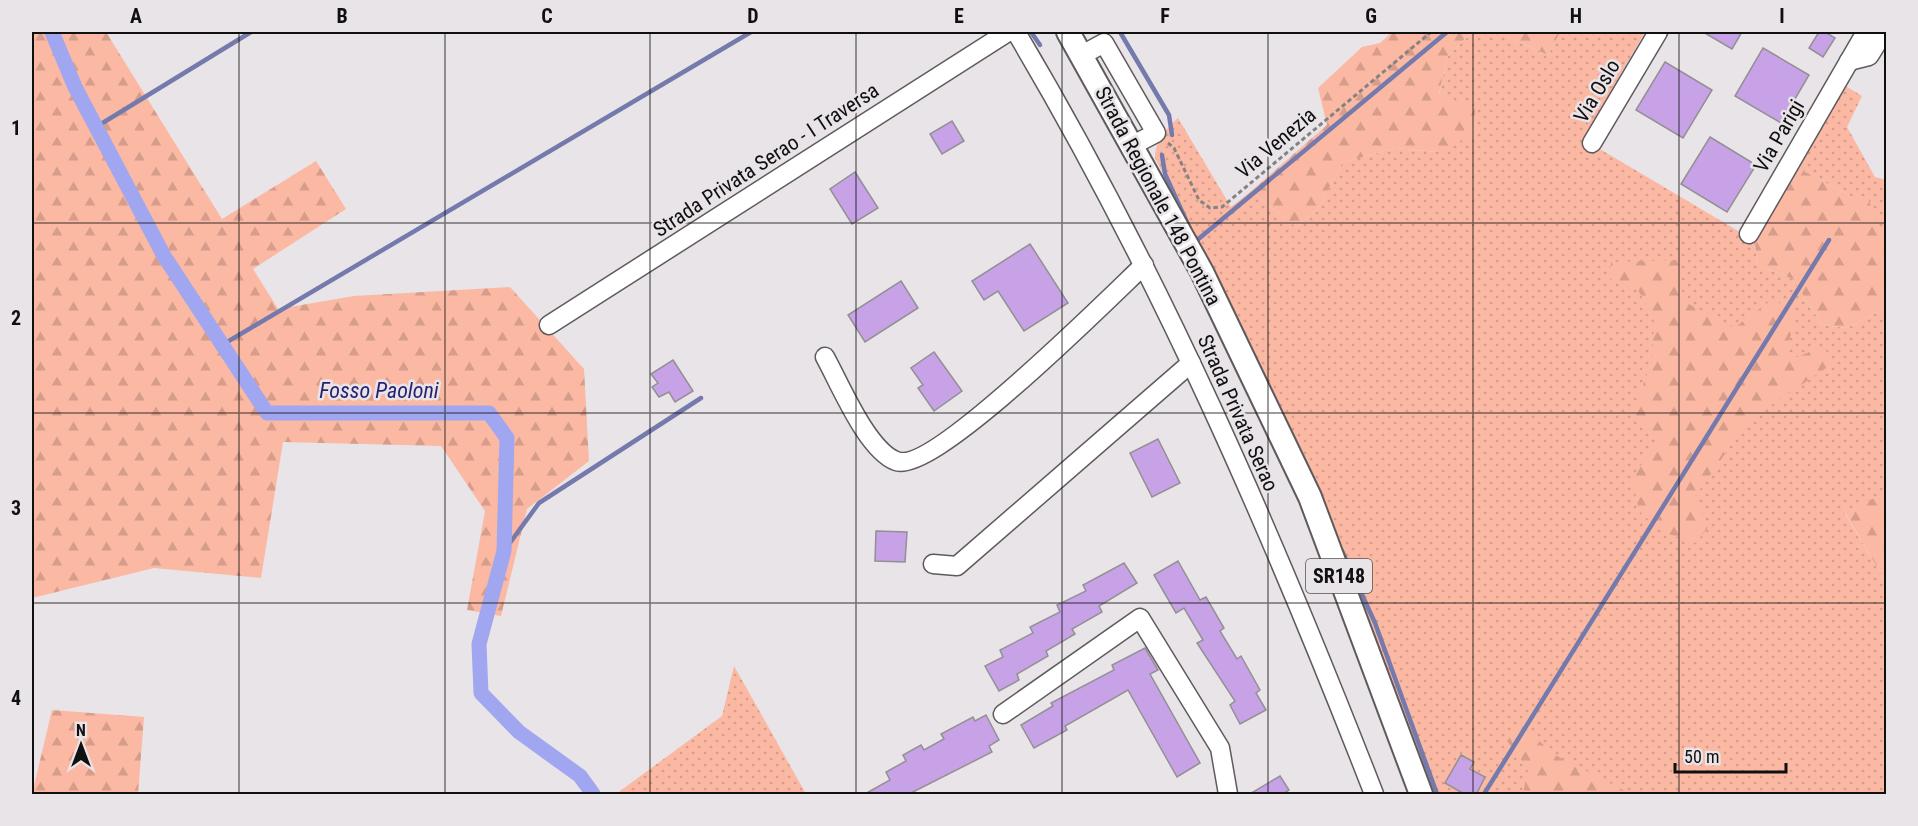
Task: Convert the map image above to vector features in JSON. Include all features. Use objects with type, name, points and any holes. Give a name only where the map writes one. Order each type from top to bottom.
[{"type":"main road","name":"Strada Regionale 148 Pontina","points":[[1068,32],[1202,272],[1310,497],[1421,795]]},
{"type":"main road","name":"Strada Regionale 148 Pontina","points":[[1244,362],[1407,795]]},
{"type":"street","name":"Strada Privata Serao - I Traversa","points":[[549,326],[1008,32]]},
{"type":"street","name":"Strada Privata Serao","points":[[1016,32],[1144,265],[1236,458],[1322,660],[1374,795]]},
{"type":"street","name":"Via Oslo","points":[[1592,143],[1658,32]]},
{"type":"street","name":"Via Parigi","points":[[1749,234],[1866,32]]},
{"type":"street","points":[[1849,61],[1869,56],[1885,32]]},
{"type":"street","points":[[1082,55],[1101,37],[1156,133],[1133,145]]},
{"type":"street","points":[[825,357],[870,438],[885,455],[898,462],[910,461],[946,440],[998,401],[1144,265]]},
{"type":"street","points":[[933,564],[957,566],[1191,363]]},
{"type":"street","points":[[1003,714],[1140,618],[1220,748],[1228,795]]},
{"type":"path","name":"Via Venezia","points":[[1156,133],[1174,148],[1199,200],[1210,208],[1222,207],[1431,32]]},
{"type":"green space","points":[[32,32],[106,32],[222,219],[316,161],[346,209],[253,269],[278,309],[354,296],[510,287],[584,369],[589,461],[527,509],[501,616],[467,610],[485,511],[441,446],[283,442],[261,578],[154,568],[32,598]]},
{"type":"green space","points":[[1392,32],[1472,32],[1447,57],[1439,94],[1475,108],[1475,134],[1437,152],[1395,148],[1342,163],[1318,209],[1296,227],[1251,191],[1327,125],[1318,88],[1362,47],[1380,43]]},
{"type":"green space","points":[[1472,32],[1496,32],[1548,55],[1560,32],[1645,32],[1583,139],[1755,241],[1757,265],[1793,279],[1822,325],[1847,328],[1886,308],[1886,500],[1879,496],[1844,512],[1886,582],[1886,794],[1434,794],[1353,584],[1235,316],[1155,158],[1155,152],[1162,136],[1178,118],[1231,207],[1251,191],[1296,227],[1318,209],[1342,163],[1395,148],[1437,152],[1439,95],[1447,57]]},
{"type":"green space","points":[[1496,32],[1560,32],[1548,55]]},
{"type":"green space","points":[[1844,85],[1862,96],[1847,127],[1875,177],[1886,180],[1886,244],[1851,196],[1798,168]]},
{"type":"green space","points":[[1798,168],[1851,196],[1867,196],[1886,244],[1886,308],[1847,328],[1822,325],[1793,279],[1757,265],[1755,241]]},
{"type":"green space","points":[[1680,260],[1683,301],[1734,328],[1774,298],[1796,317],[1786,351],[1797,357],[1824,346],[1832,364],[1748,421],[1694,498],[1709,526],[1696,543],[1662,532],[1639,511],[1632,477],[1659,441],[1632,414],[1652,361],[1654,317],[1638,290],[1610,279],[1611,262]]},
{"type":"green space","points":[[1879,496],[1886,500],[1886,582],[1844,511]]},
{"type":"green space","points":[[734,666],[806,794],[616,794],[722,716]]},
{"type":"green space","points":[[52,710],[144,717],[138,794],[32,794]]},
{"type":"green space","points":[[1520,724],[1555,755],[1631,794],[1523,794],[1528,769],[1507,741]]},
{"type":"building","points":[[1703,32],[1742,32],[1732,49]]},
{"type":"building","points":[[1819,32],[1825,32],[1835,38],[1823,57],[1809,48]]},
{"type":"building","points":[[1763,48],[1809,75],[1781,123],[1735,96]]},
{"type":"building","points":[[1665,62],[1712,90],[1683,138],[1636,110]]},
{"type":"building","points":[[952,121],[964,141],[942,154],[930,134]]},
{"type":"building","points":[[1710,137],[1756,165],[1727,212],[1681,184]]},
{"type":"building","points":[[855,172],[878,208],[852,224],[830,189]]},
{"type":"building","points":[[1030,244],[1068,303],[1024,331],[998,291],[984,300],[972,281]]},
{"type":"building","points":[[901,281],[918,308],[865,342],[848,315]]},
{"type":"building","points":[[934,352],[962,391],[934,411],[918,388],[923,385],[911,368]]},
{"type":"building","points":[[673,360],[693,391],[675,402],[669,392],[659,397],[652,387],[658,383],[651,374]]},
{"type":"building","points":[[1158,439],[1180,483],[1152,497],[1130,453]]},
{"type":"building","points":[[876,531],[907,532],[905,562],[875,561]]},
{"type":"building","points":[[1178,561],[1200,600],[1206,597],[1224,628],[1220,631],[1237,659],[1241,656],[1260,690],[1256,693],[1266,710],[1240,724],[1230,705],[1235,701],[1197,643],[1203,640],[1184,608],[1176,613],[1154,575]]},
{"type":"building","points":[[1124,563],[1137,583],[1099,606],[1102,612],[1072,629],[1075,634],[1046,651],[1048,656],[1017,674],[1019,680],[999,691],[985,666],[1003,657],[1000,650],[1033,633],[1030,627],[1060,612],[1057,605],[1086,591],[1083,585]]},
{"type":"building","points":[[1145,648],[1158,670],[1150,674],[1200,763],[1177,777],[1128,690],[1065,726],[1067,730],[1034,748],[1021,725],[1053,706],[1051,703],[1114,670],[1112,665]]},
{"type":"building","points":[[986,715],[999,740],[989,746],[992,752],[907,795],[863,795],[890,780],[886,772],[906,761],[903,755],[921,745],[924,750],[944,739],[941,734],[973,717],[975,721]]},
{"type":"building","points":[[1461,755],[1474,762],[1470,769],[1485,777],[1476,795],[1466,795],[1445,783]]},
{"type":"building","points":[[1280,776],[1289,790],[1281,795],[1248,795]]},
{"type":"waterway","name":"Fosso Paoloni","points":[[52,32],[75,87],[164,256],[267,413],[489,413],[507,438],[504,551],[479,644],[481,693],[519,732],[580,776],[593,794]]},
{"type":"waterway","points":[[96,127],[251,32]]},
{"type":"waterway","points":[[222,345],[751,32]]},
{"type":"waterway","points":[[1031,32],[1040,45]]},
{"type":"waterway","points":[[1120,32],[1169,115],[1172,135]]},
{"type":"waterway","points":[[1196,241],[1447,32]]},
{"type":"waterway","points":[[1162,155],[1165,174],[1190,229]]},
{"type":"waterway","points":[[1484,794],[1829,240]]},
{"type":"waterway","points":[[504,551],[539,503],[701,398]]},
{"type":"waterway","points":[[1342,551],[1375,623],[1437,794]]}]
